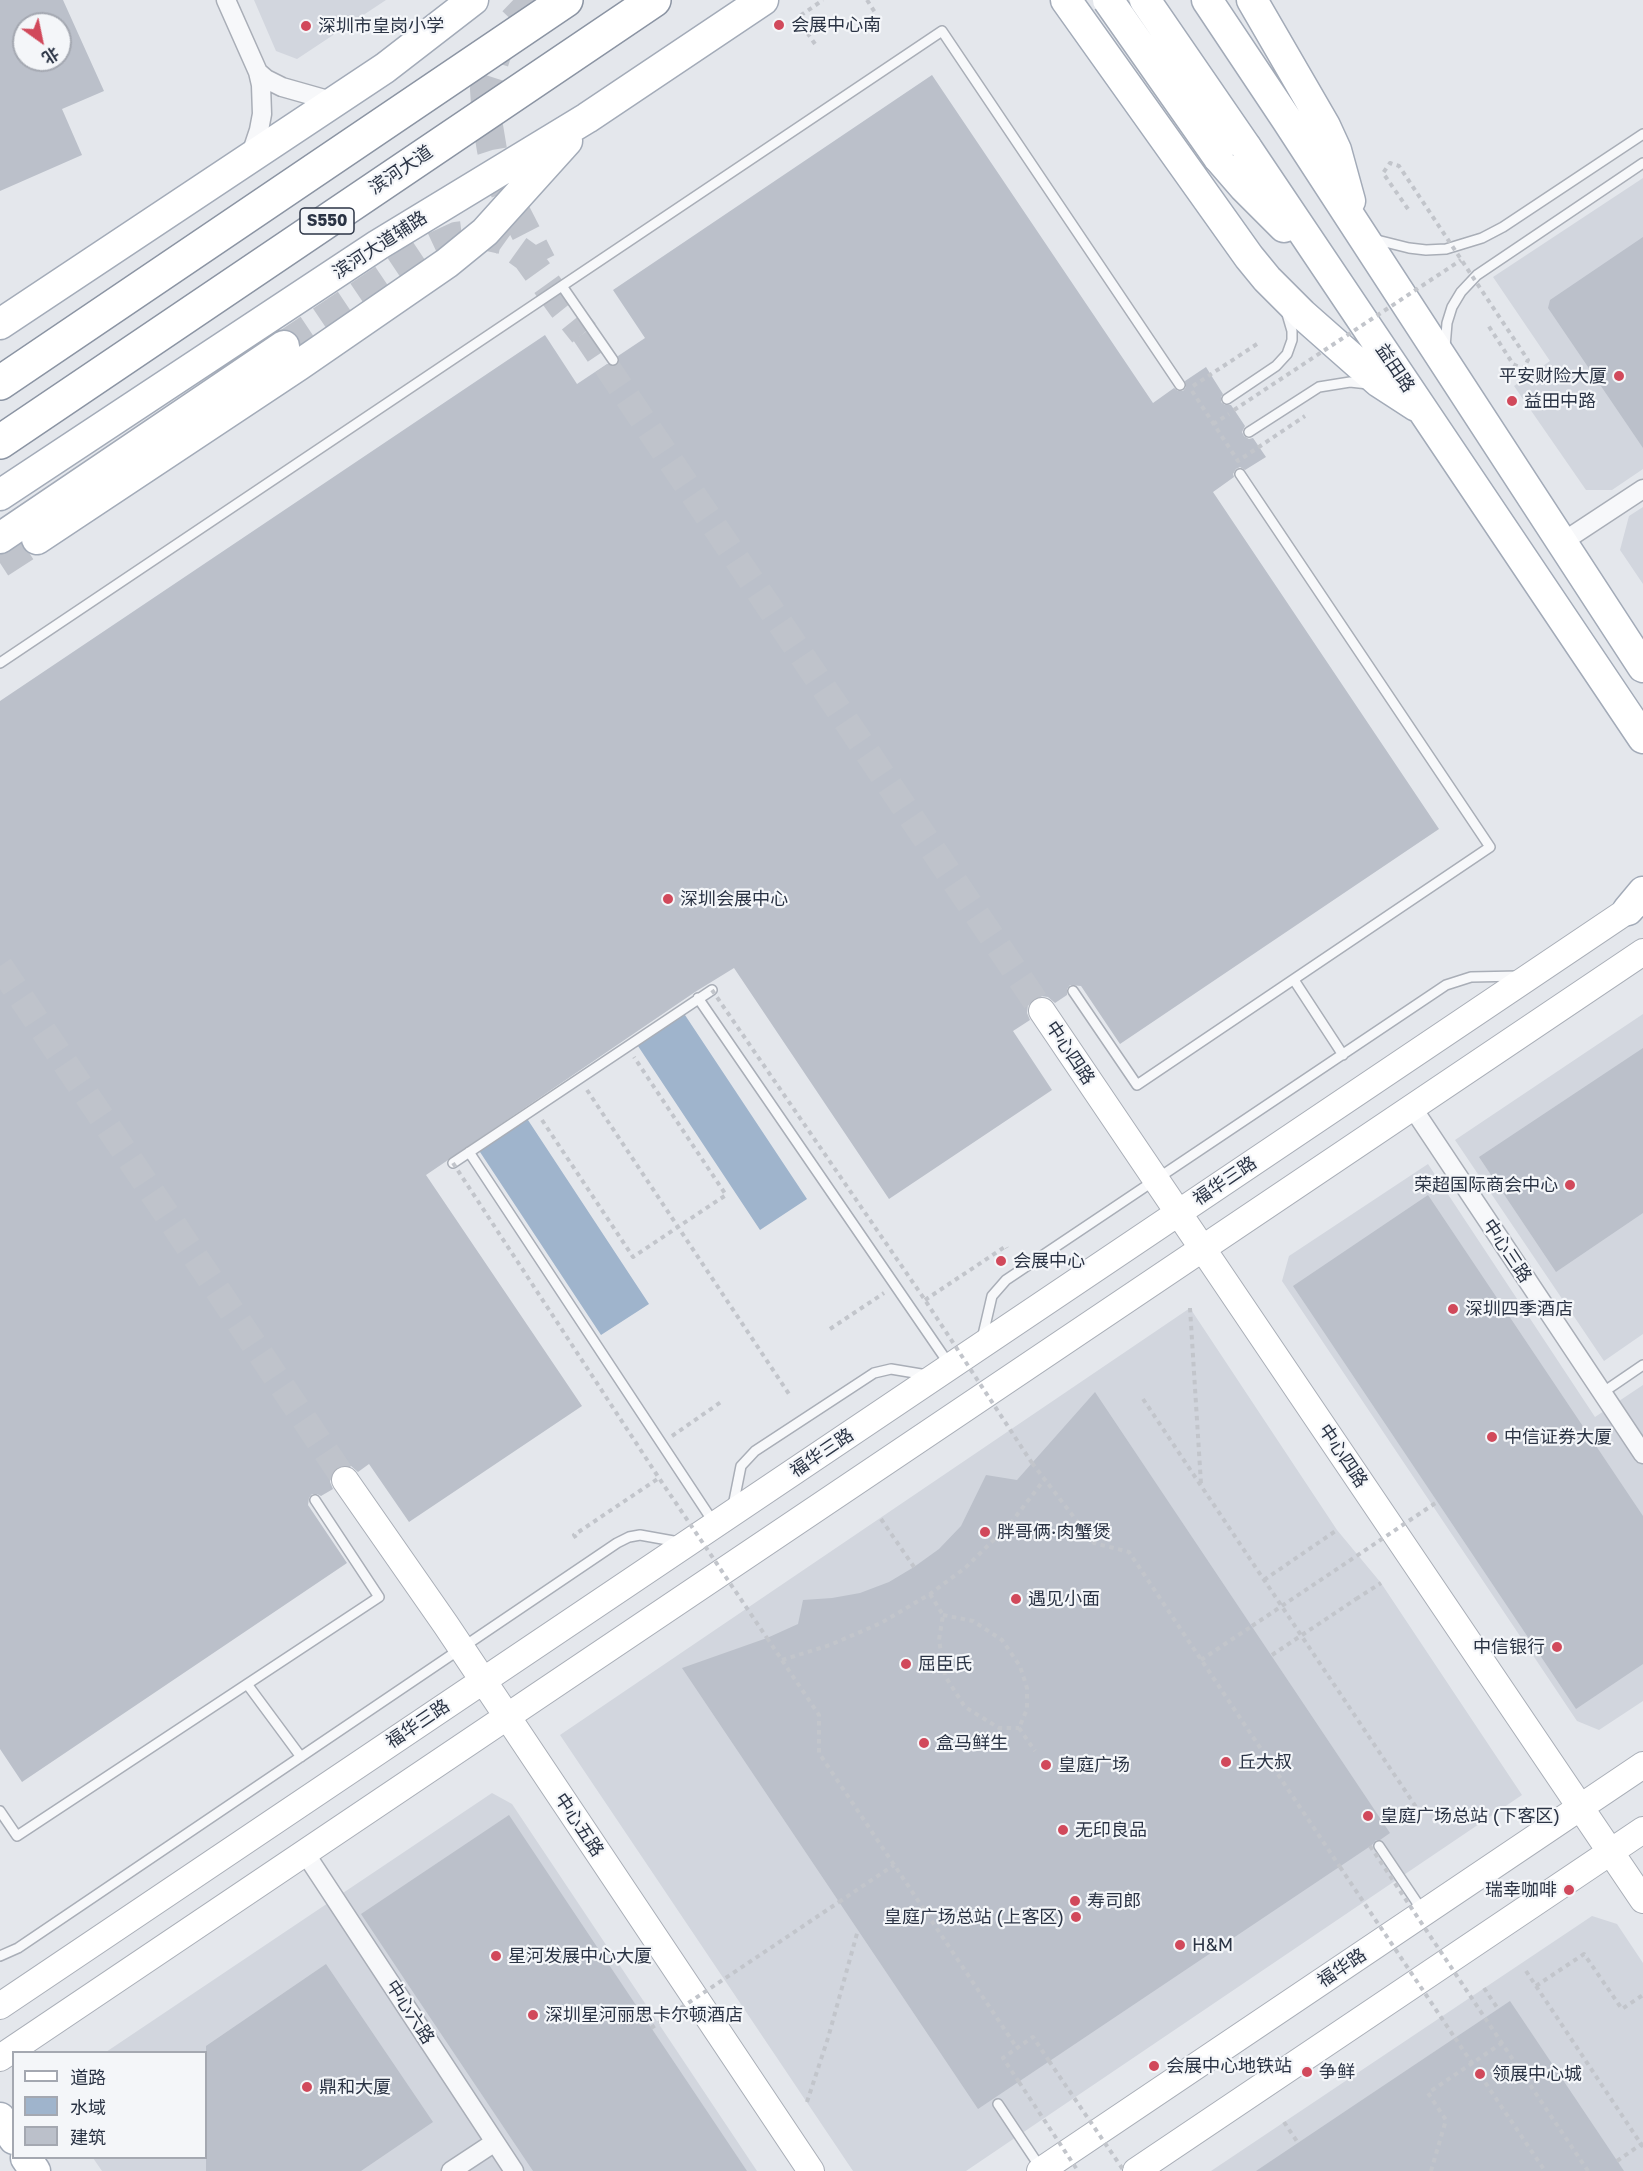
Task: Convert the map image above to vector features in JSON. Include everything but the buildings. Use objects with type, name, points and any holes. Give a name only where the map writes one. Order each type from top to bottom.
[{"type":"highway","name":"S550","points":[[0,383],[566,0]]},
{"type":"highway","name":"滨河大道","points":[[0,442],[654,0]]},
{"type":"main road","points":[[0,324],[385,69],[473,0]]},
{"type":"main road","name":"滨河大道辅路","points":[[0,495],[378,245],[587,118],[763,0]]},
{"type":"main road","points":[[1066,0],[1249,257],[1302,314],[1378,382],[1425,411]]},
{"type":"main road","points":[[1108,0],[1232,152]]},
{"type":"main road","name":"益田路","points":[[1146,0],[1232,152],[1323,262],[1643,738]]},
{"type":"main road","points":[[1207,0],[1643,667]]},
{"type":"main road","points":[[1252,0],[1325,126],[1343,172],[1358,228]]},
{"type":"main road","points":[[37,538],[447,264],[485,232],[587,118]]},
{"type":"main road","points":[[0,538],[284,346]]},
{"type":"main road","points":[[0,2118],[12,2136]]},
{"type":"street","points":[[226,0],[258,72],[261,85],[262,114],[249,159]]},
{"type":"street","points":[[258,72],[282,87],[335,102]]},
{"type":"street","points":[[1561,543],[1643,489]]},
{"type":"street","name":"福华三路","points":[[0,2006],[1541,968],[1638,900]]},
{"type":"street","points":[[0,2058],[1643,952]]},
{"type":"street","name":"中心四路","points":[[1042,1011],[1643,1900]]},
{"type":"street","name":"中心三路","points":[[1412,1107],[1643,1454]]},
{"type":"street","name":"中心五路","points":[[345,1480],[462,1648],[811,2171]]},
{"type":"street","name":"福华路","points":[[1041,2170],[1643,1765]]},
{"type":"street","points":[[1136,2171],[1643,1830]]},
{"type":"street","name":"中心六路","points":[[305,1853],[514,2171]]},
{"type":"street","points":[[451,2171],[495,2142]]},
{"type":"lane","points":[[0,663],[942,31],[1180,385]]},
{"type":"lane","points":[[1358,228],[1385,243],[1426,250],[1464,245],[1503,227],[1643,134]]},
{"type":"lane","points":[[1446,365],[1445,339],[1452,308],[1461,292],[1477,275],[1643,163]]},
{"type":"lane","points":[[1227,399],[1276,366],[1287,354],[1292,340],[1287,314],[1249,257]]},
{"type":"lane","points":[[562,286],[612,360]]},
{"type":"lane","points":[[1249,432],[1308,393],[1329,385],[1360,383],[1395,394]]},
{"type":"lane","points":[[1073,991],[1137,1085],[1490,847],[1240,474]]},
{"type":"lane","points":[[974,1350],[983,1336],[989,1305],[998,1287],[1155,1180],[1455,981],[1471,977],[1520,976],[1541,968]]},
{"type":"lane","points":[[1294,980],[1343,1055]]},
{"type":"lane","points":[[453,1163],[712,990]]},
{"type":"lane","points":[[469,1152],[721,1520],[735,1499],[741,1466],[754,1451],[874,1373],[891,1369],[924,1375],[946,1369],[698,998]]},
{"type":"lane","points":[[1602,1393],[1643,1365]]},
{"type":"lane","points":[[0,1811],[17,1836],[379,1597],[315,1500]]},
{"type":"lane","points":[[0,1956],[18,1948],[617,1543],[640,1535],[678,1542],[693,1540]]},
{"type":"lane","points":[[247,1684],[301,1757]]},
{"type":"lane","points":[[1375,1846],[1424,1912]]},
{"type":"lane","points":[[998,2104],[1041,2170]]},
{"type":"path","points":[[815,44],[797,18],[823,0]]},
{"type":"path","points":[[867,0],[876,14]]},
{"type":"path","points":[[1408,209],[1383,174],[1390,163],[1399,166],[1528,360],[1523,369],[1513,364],[1488,325]]},
{"type":"path","points":[[1213,424],[1461,260]]},
{"type":"path","points":[[1257,344],[1190,388],[1213,424],[1238,461],[1305,416]]},
{"type":"path","points":[[712,990],[1044,1480],[1094,1543],[1129,1552],[1545,2171]]},
{"type":"path","points":[[544,1124],[633,1257],[726,1195],[637,1062]]},
{"type":"path","points":[[589,1094],[789,1394]]},
{"type":"path","points":[[453,1163],[659,1478],[819,1716],[819,1753],[1017,2048]]},
{"type":"path","points":[[924,1300],[1006,1247]]},
{"type":"path","points":[[830,1329],[876,1299]]},
{"type":"path","points":[[1190,1308],[1201,1486]]},
{"type":"path","points":[[1143,1399],[1420,1813]]},
{"type":"path","points":[[675,1433],[721,1402]]},
{"type":"path","points":[[575,1537],[659,1478]]},
{"type":"path","points":[[782,1660],[830,1645],[871,1628],[930,1594],[965,1568],[1003,1532],[1044,1480]]},
{"type":"path","points":[[1201,1660],[1437,1502]]},
{"type":"path","points":[[881,1519],[914,1568]]},
{"type":"path","points":[[1264,1580],[1337,1530]]},
{"type":"path","points":[[1272,1655],[1381,1583]]},
{"type":"path","points":[[930,1594],[943,1614],[939,1640],[945,1676],[965,1707],[999,1728],[1019,1728]]},
{"type":"path","points":[[943,1614],[973,1621],[1002,1640],[1020,1666],[1027,1688],[1027,1709],[1019,1728]]},
{"type":"path","points":[[1019,1728],[1035,1751]]},
{"type":"path","points":[[1375,1846],[1485,2018],[1588,2171]]},
{"type":"path","points":[[651,2028],[894,1865]]},
{"type":"path","points":[[807,2102],[828,2038],[858,1930]]},
{"type":"path","points":[[1536,1986],[1584,1954],[1622,2009],[1643,1995]]},
{"type":"path","points":[[1526,1971],[1643,2145],[1617,2161]]},
{"type":"path","points":[[1484,1988],[1498,2009]]},
{"type":"path","points":[[1078,2171],[1003,2058],[1033,2037],[1124,2171]]},
{"type":"path","points":[[1431,2171],[1446,2120],[1428,2093],[1502,2043]]},
{"type":"path","points":[[1284,2122],[1298,2143]]},
{"type":"shaded area","name":"深圳市皇岗小学","points":[[254,0],[386,0],[297,59],[276,51]]},
{"type":"shaded area","points":[[1643,178],[1643,469],[1612,490],[1586,490],[1514,386],[1550,361],[1493,277]]},
{"type":"shaded area","points":[[1643,507],[1643,584],[1620,550],[1629,516]]},
{"type":"shaded area","points":[[1643,1014],[1643,1334],[1604,1361],[1455,1140]]},
{"type":"shaded area","name":"中信证券大厦","points":[[1428,1164],[1595,1417],[1643,1385],[1643,1701],[1599,1730],[1577,1721],[1282,1281],[1289,1256]]},
{"type":"shaded area","points":[[1190,1308],[1337,1530],[1381,1583],[1522,1795],[966,2171],[853,2171],[560,1735]]},
{"type":"shaded area","points":[[492,1793],[512,1804],[757,2171],[102,2171],[94,2159],[207,2159],[207,2051],[107,2051]]},
{"type":"shaded area","points":[[1592,1916],[1617,1924],[1643,1963],[1643,2171],[1211,2171]]},
{"type":"water","points":[[683,1012],[807,1199],[760,1230],[636,1043]]},
{"type":"water","points":[[526,1117],[649,1304],[601,1335],[478,1149]]},
{"type":"tunnel","points":[[534,0],[511,24],[496,55],[485,89],[492,150],[507,196],[541,262]]},
{"type":"tunnel","points":[[284,346],[424,252],[456,237],[480,234],[502,239],[527,257],[584,333]]},
{"type":"tunnel","points":[[584,333],[1042,1011]]},
{"type":"tunnel","points":[[0,563],[37,539]]},
{"type":"tunnel","points":[[0,966],[345,1480]]},
{"type":"place","name":"会展中心南","points":[[779,25]]},
{"type":"place","name":"深圳市皇岗小学","points":[[306,26]]},
{"type":"place","name":"平安财险大厦","points":[[1619,376]]},
{"type":"place","name":"益田中路","points":[[1512,401]]},
{"type":"place","name":"深圳会展中心","points":[[668,899]]},
{"type":"place","name":"荣超国际商会中心","points":[[1570,1185]]},
{"type":"place","name":"会展中心","points":[[1001,1261]]},
{"type":"place","name":"深圳四季酒店","points":[[1453,1309]]},
{"type":"place","name":"中信证券大厦","points":[[1492,1437]]},
{"type":"place","name":"胖哥俩·肉蟹煲","points":[[985,1532]]},
{"type":"place","name":"遇见小面","points":[[1016,1599]]},
{"type":"place","name":"中信银行","points":[[1557,1647]]},
{"type":"place","name":"屈臣氏","points":[[906,1664]]},
{"type":"place","name":"盒马鲜生","points":[[924,1743]]},
{"type":"place","name":"丘大叔","points":[[1226,1762]]},
{"type":"place","name":"皇庭广场","points":[[1046,1765]]},
{"type":"place","name":"皇庭广场总站 (下客区)","points":[[1368,1816]]},
{"type":"place","name":"无印良品","points":[[1063,1830]]},
{"type":"place","name":"瑞幸咖啡","points":[[1569,1890]]},
{"type":"place","name":"寿司郎","points":[[1075,1901]]},
{"type":"place","name":"皇庭广场总站 (上客区)","points":[[1076,1917]]},
{"type":"place","name":"H&M","points":[[1180,1945]]},
{"type":"place","name":"星河发展中心大厦","points":[[496,1956]]},
{"type":"place","name":"深圳星河丽思卡尔顿酒店","points":[[533,2015]]},
{"type":"place","name":"会展中心地铁站","points":[[1154,2066]]},
{"type":"place","name":"争鲜","points":[[1307,2072]]},
{"type":"place","name":"领展中心城","points":[[1480,2074]]},
{"type":"place","name":"鼎和大厦","points":[[307,2087]]}]
